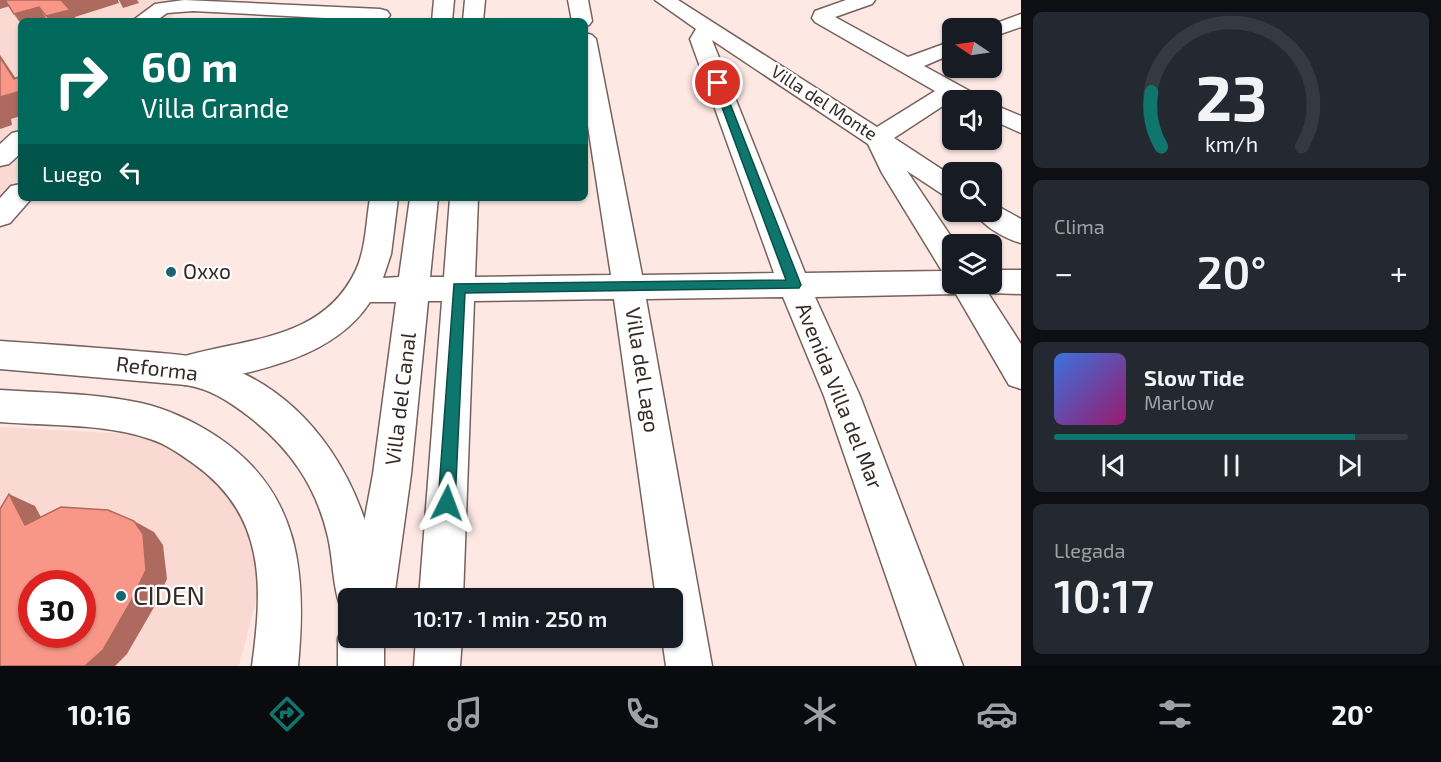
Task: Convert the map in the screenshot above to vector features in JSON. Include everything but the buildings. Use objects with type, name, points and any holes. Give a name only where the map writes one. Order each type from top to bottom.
[{"type":"street","points":[[442,18],[444,0]]},
{"type":"street","points":[[473,18],[475,0]]},
{"type":"street","points":[[578,0],[581,18]]},
{"type":"street","name":"Villa del Monte","points":[[665,0],[942,181]]},
{"type":"street","points":[[865,0],[822,15],[822,18],[951,90]]},
{"type":"street","points":[[147,18],[162,8],[195,2],[380,15]]},
{"type":"street","points":[[181,18],[195,2]]},
{"type":"street","points":[[1002,27],[1021,20]]},
{"type":"street","name":"Avenida Villa del Mar","points":[[707,27],[701,39],[795,285],[842,396],[940,666]]},
{"type":"street","points":[[907,65],[942,51]]},
{"type":"street","name":"Villa del Lago","points":[[588,56],[628,285],[689,666]]},
{"type":"street","points":[[942,106],[877,138],[895,173],[942,247]]},
{"type":"street","points":[[1002,116],[1021,126]]},
{"type":"street","points":[[0,158],[18,142]]},
{"type":"street","points":[[0,216],[18,196]]},
{"type":"street","points":[[185,370],[275,350],[309,337],[345,312],[363,290],[372,268],[383,201]]},
{"type":"street","name":"Villa del Canal","points":[[374,588],[392,474],[424,201]]},
{"type":"street","points":[[442,588],[464,201]]},
{"type":"street","points":[[1002,221],[1021,233]]},
{"type":"street","points":[[1002,282],[1021,282]]},
{"type":"street","points":[[363,290],[628,285],[942,283]]},
{"type":"street","points":[[972,294],[1021,374]]},
{"type":"street","name":"Reforma","points":[[0,355],[185,370],[216,378],[237,388],[270,410],[298,435],[332,484],[341,505],[353,550],[357,588]]},
{"type":"street","points":[[0,406],[141,420],[175,431],[207,449],[232,468],[257,499],[268,520],[278,556],[281,590],[279,641],[275,666]]},
{"type":"street","points":[[437,666],[438,648]]},
{"type":"shaded area","points":[[0,0],[186,0],[171,18],[18,18],[18,182],[0,201]]},
{"type":"shaded area","points":[[0,427],[151,435],[198,454],[250,504],[266,561],[239,666],[0,666]]},
{"type":"place","name":"Oxxo","points":[[171,272]]},
{"type":"place","name":"CIDEN","points":[[121,596]]},
{"type":"route","points":[[447,503],[459,288],[795,285],[718,83]]}]
